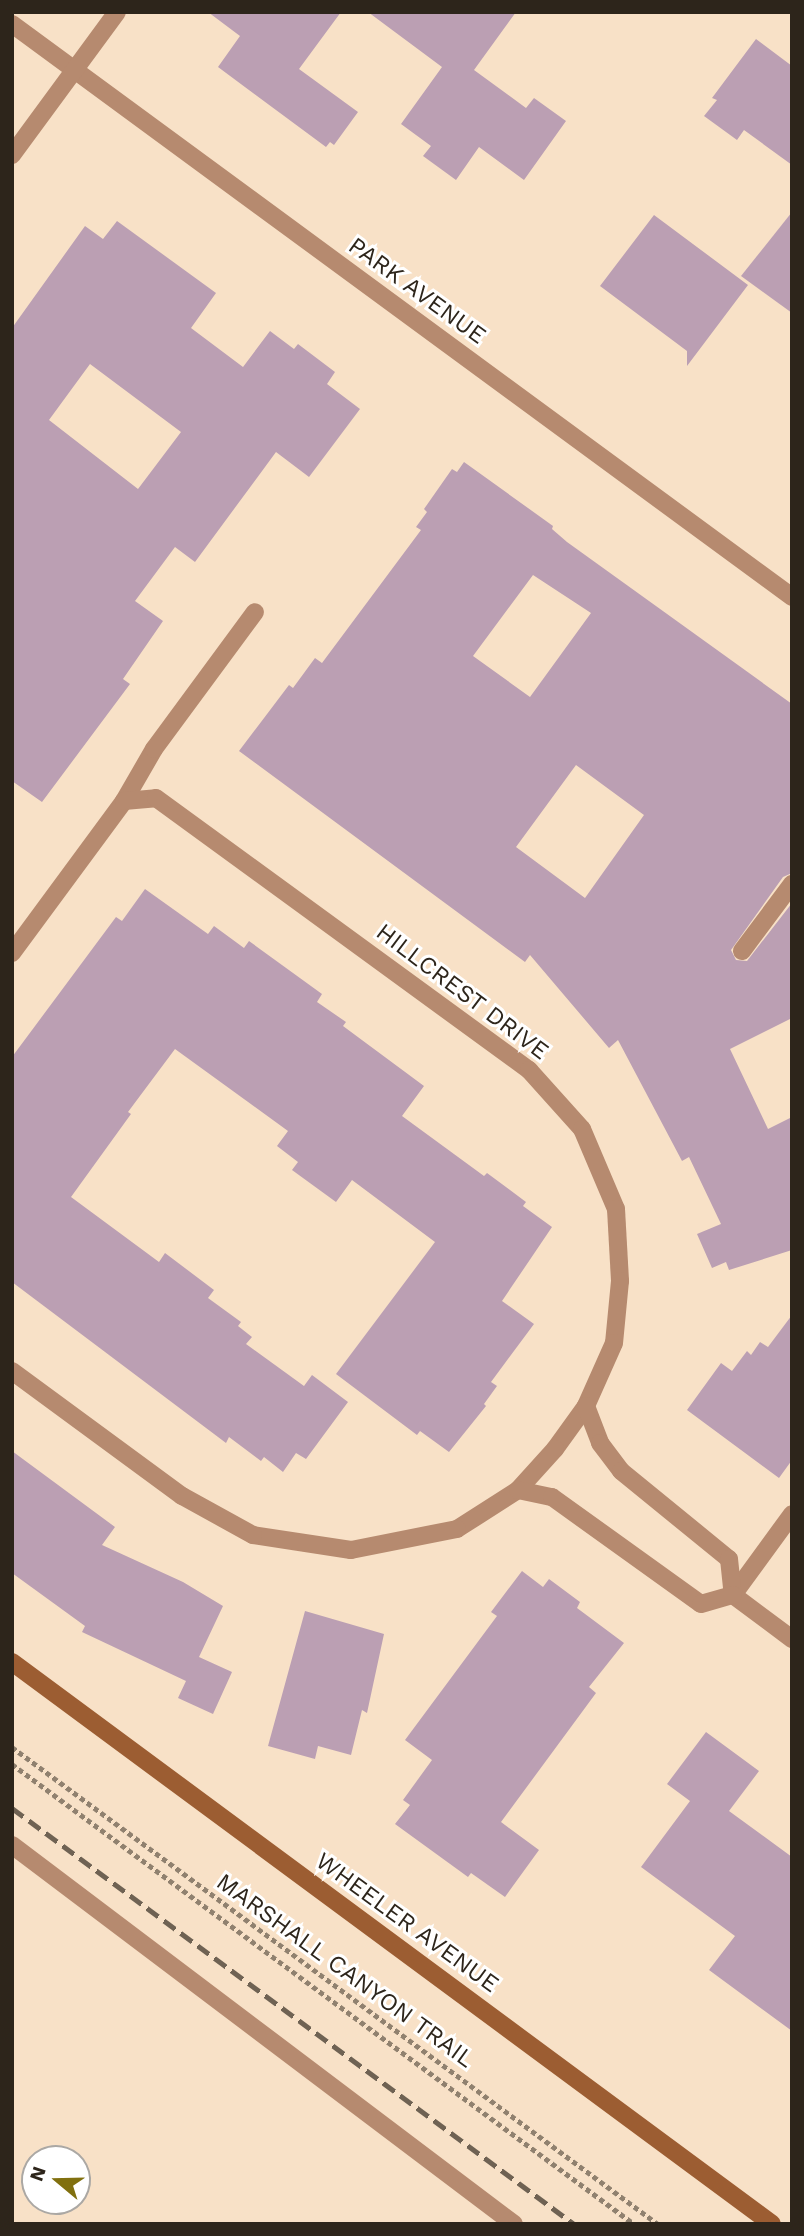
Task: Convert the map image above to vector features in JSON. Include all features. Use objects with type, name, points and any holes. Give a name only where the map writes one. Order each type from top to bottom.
[{"type":"main road","name":"WHEELER AVENUE","points":[[12,1662],[772,2224]]},
{"type":"street","points":[[12,155],[117,12]]},
{"type":"street","name":"PARK AVENUE","points":[[12,24],[792,597]]},
{"type":"street","points":[[12,953],[124,801],[154,749],[255,612]]},
{"type":"street","name":"HILLCREST DRIVE","points":[[12,1371],[182,1496],[253,1535],[351,1550],[457,1529],[518,1490],[555,1449],[586,1406],[614,1343],[620,1281],[615,1209],[582,1129],[530,1070],[156,798],[124,801]]},
{"type":"street","points":[[742,951],[792,884]]},
{"type":"street","points":[[586,1406],[600,1443],[621,1471],[729,1559],[733,1595],[792,1639]]},
{"type":"street","points":[[518,1490],[552,1497],[701,1604],[733,1595],[792,1514]]},
{"type":"street","points":[[12,1845],[514,2224]]},
{"type":"path","name":"MARSHALL CANYON TRAIL","points":[[12,1747],[658,2224]]},
{"type":"path","name":"MARSHALL CANYON TRAIL","points":[[12,1764],[634,2224]]},
{"type":"building","points":[[208,12],[341,12],[299,69],[358,112],[334,145],[330,142],[326,147],[218,67],[240,36]]},
{"type":"building","points":[[368,12],[516,12],[474,70],[526,108],[534,98],[566,121],[524,180],[479,147],[456,180],[423,156],[431,146],[401,124],[442,67]]},
{"type":"building","points":[[756,39],[792,66],[792,165],[744,130],[737,140],[704,116],[717,100],[712,98]]},
{"type":"building","points":[[792,212],[792,313],[741,276]]},
{"type":"building","points":[[654,215],[748,285],[687,366],[687,351],[600,286]]},
{"type":"building","points":[[117,221],[216,293],[191,328],[243,367],[270,331],[294,349],[298,344],[335,372],[327,384],[360,409],[309,477],[276,452],[195,562],[175,547],[135,601],[163,621],[123,679],[130,684],[42,802],[12,781],[12,328],[85,226],[103,239]],"holes":[[[90,364],[181,432],[138,489],[49,420]]]},
{"type":"building","points":[[464,462],[553,526],[552,529],[567,542],[792,704],[792,873],[783,877],[731,950],[736,960],[747,961],[792,903],[792,1018],[730,1049],[768,1129],[792,1117],[792,1250],[729,1270],[726,1262],[712,1268],[697,1234],[721,1224],[689,1157],[682,1161],[618,1040],[609,1048],[530,955],[525,962],[239,751],[289,685],[293,688],[315,658],[322,663],[421,530],[416,527],[427,512],[424,509],[452,469],[457,472]],"holes":[[[533,575],[591,613],[530,697],[473,656]],[[576,765],[644,815],[585,898],[516,847]]]},
{"type":"building","points":[[145,889],[208,934],[214,926],[244,948],[249,941],[322,994],[317,1002],[346,1022],[343,1026],[424,1086],[402,1116],[484,1176],[487,1173],[526,1202],[523,1206],[552,1227],[502,1301],[534,1324],[491,1382],[497,1386],[484,1404],[486,1406],[449,1452],[420,1431],[417,1435],[336,1374],[435,1242],[352,1180],[336,1202],[292,1170],[298,1162],[277,1146],[288,1131],[175,1049],[128,1112],[131,1114],[71,1197],[159,1262],[165,1253],[214,1290],[208,1298],[241,1322],[238,1326],[252,1337],[246,1344],[304,1386],[312,1375],[348,1402],[306,1459],[296,1453],[283,1472],[264,1457],[261,1461],[229,1437],[226,1443],[12,1282],[12,1057],[116,917],[122,921]]},
{"type":"building","points":[[792,1315],[792,1460],[779,1478],[687,1410],[721,1363],[732,1371],[747,1351],[751,1355],[760,1342],[768,1347]]},
{"type":"building","points":[[12,1451],[115,1527],[102,1545],[183,1582],[223,1606],[199,1657],[232,1672],[213,1714],[178,1698],[186,1681],[82,1632],[85,1626],[12,1573]]},
{"type":"building","points":[[522,1571],[543,1587],[549,1579],[580,1602],[577,1608],[624,1643],[589,1687],[596,1693],[501,1822],[539,1850],[505,1897],[471,1873],[468,1877],[395,1824],[410,1805],[403,1800],[432,1760],[405,1740],[497,1616],[491,1612]]},
{"type":"building","points":[[305,1611],[384,1634],[367,1713],[362,1710],[351,1755],[318,1746],[315,1759],[268,1746]]},
{"type":"building","points":[[706,1732],[759,1771],[729,1811],[792,1857],[792,2031],[709,1970],[735,1936],[641,1867],[690,1801],[667,1784]]},
{"type":"railway","points":[[12,1808],[574,2224]]}]
